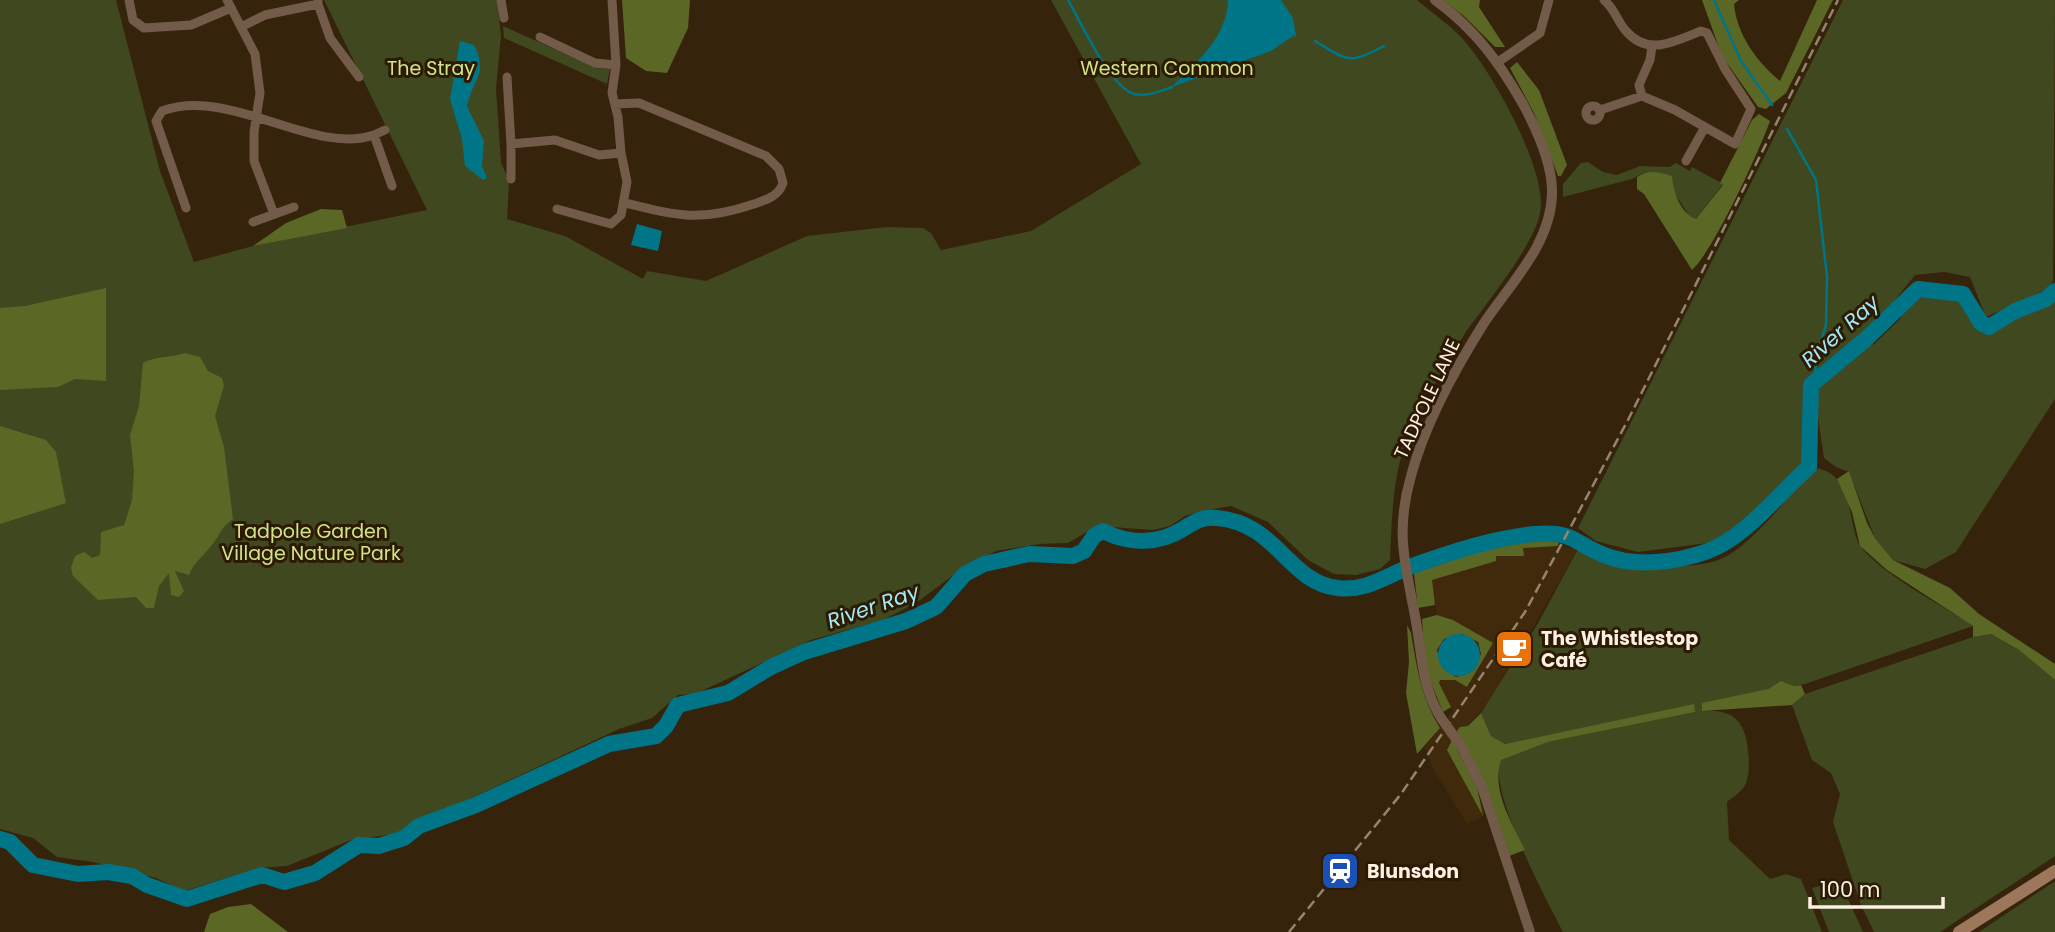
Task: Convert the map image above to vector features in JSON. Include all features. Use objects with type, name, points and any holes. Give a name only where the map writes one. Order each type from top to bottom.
[{"type":"main road","points":[[1959,932],[2055,871]]},
{"type":"street","points":[[129,0],[133,20],[144,28],[191,25],[229,4],[253,47],[258,70],[260,93],[254,161],[274,214]]},
{"type":"street","points":[[501,0],[504,18]]},
{"type":"street","points":[[557,209],[611,224],[618,220],[625,203],[627,182],[612,90],[616,65],[612,0]]},
{"type":"street","name":"TADPOLE LANE","points":[[1435,0],[1471,28],[1498,62],[1525,108],[1545,156],[1552,187],[1551,206],[1536,247],[1471,345],[1424,438],[1407,491],[1401,549],[1423,676],[1441,718],[1461,746],[1485,796],[1530,932]]},
{"type":"street","points":[[1498,62],[1540,33],[1549,0]]},
{"type":"street","points":[[1600,110],[1642,96],[1735,144],[1751,109],[1723,66],[1707,33],[1701,31],[1661,46],[1652,46],[1627,33],[1604,0]]},
{"type":"street","points":[[241,27],[270,14],[318,2],[330,38],[359,77]]},
{"type":"street","points":[[540,37],[596,63],[616,65]]},
{"type":"street","points":[[1642,96],[1639,85],[1650,60],[1652,46]]},
{"type":"street","points":[[507,77],[512,179]]},
{"type":"street","points":[[615,104],[639,103],[766,156],[779,169],[783,183],[772,197],[716,216],[690,217],[625,203]]},
{"type":"street","points":[[186,208],[156,124],[157,116],[166,109],[197,105],[351,140],[385,130]]},
{"type":"street","points":[[1686,161],[1705,127]]},
{"type":"street","points":[[374,135],[391,186]]},
{"type":"street","points":[[511,144],[555,141],[599,155],[621,153]]},
{"type":"street","points":[[253,222],[293,207]]},
{"type":"shaded area","points":[[1549,545],[1578,549],[1493,697],[1468,726],[1460,728],[1452,740],[1485,811],[1483,816],[1467,824],[1432,767],[1425,747],[1453,711],[1439,683],[1440,679],[1455,680],[1468,687],[1492,643],[1453,620],[1437,615],[1431,580],[1495,556],[1524,555],[1522,548]]},
{"type":"green space","name":"Tadpole Garden Village Nature Park","points":[[0,0],[116,0],[160,171],[194,262],[253,246],[427,210],[324,0],[497,0],[501,36],[496,89],[501,163],[509,180],[507,219],[565,236],[643,279],[647,271],[706,281],[807,236],[887,227],[923,228],[931,233],[941,250],[1031,231],[1141,164],[1051,0],[1417,0],[1462,38],[1487,71],[1524,141],[1539,187],[1541,205],[1539,219],[1523,252],[1459,343],[1407,439],[1396,484],[1390,560],[1380,569],[1356,575],[1334,574],[1308,560],[1268,522],[1231,506],[1185,516],[1170,526],[1153,530],[1097,526],[1068,543],[996,551],[963,568],[916,603],[883,620],[811,640],[695,694],[678,695],[652,718],[619,729],[395,834],[351,840],[287,866],[259,868],[184,891],[156,878],[93,862],[57,857],[33,838],[0,829]]},
{"type":"green space","points":[[622,0],[690,0],[688,28],[667,73],[646,71],[626,58]]},
{"type":"green space","points":[[1443,0],[1480,0],[1479,7],[1505,47],[1495,47],[1465,17]]},
{"type":"green space","points":[[1702,0],[1739,0],[1734,4],[1744,37],[1756,56],[1780,81],[1817,0],[1833,0],[1786,93],[1766,109],[1758,107],[1722,56]]},
{"type":"green space","points":[[1843,0],[2055,0],[2053,281],[2047,289],[1986,317],[1970,277],[1944,272],[1915,275],[1879,320],[1809,382],[1804,465],[1737,529],[1708,543],[1638,552],[1596,541],[1578,528]]},
{"type":"green space","points":[[503,26],[597,68],[610,69],[607,84],[504,38]]},
{"type":"green space","points":[[1517,62],[1539,90],[1567,165],[1561,176],[1558,176],[1534,113],[1510,68]]},
{"type":"green space","points":[[1759,114],[1770,121],[1756,155],[1712,243],[1692,270],[1644,194],[1637,189],[1637,177],[1650,172],[1672,176],[1678,201],[1690,216],[1696,219],[1723,185],[1720,183],[1752,120]]},
{"type":"green space","points":[[1588,162],[1603,172],[1617,175],[1640,166],[1670,167],[1676,163],[1690,171],[1692,167],[1723,184],[1696,219],[1690,217],[1673,191],[1643,173],[1632,179],[1563,197],[1563,184],[1581,163]]},
{"type":"green space","points":[[321,209],[342,210],[347,228],[253,246],[286,223]]},
{"type":"green space","points":[[106,288],[106,381],[75,379],[58,387],[0,390],[0,308],[25,306]]},
{"type":"green space","points":[[1919,291],[1961,296],[1975,324],[1983,331],[2055,298],[2055,399],[1956,552],[1925,569],[1893,560],[1875,538],[1849,472],[1824,458],[1815,397],[1819,385],[1863,348],[1874,344],[1901,318],[1901,312]]},
{"type":"green space","points":[[185,353],[200,357],[208,371],[222,378],[224,386],[215,416],[224,447],[233,519],[222,529],[189,575],[175,571],[184,591],[179,597],[171,595],[169,573],[159,586],[154,608],[146,608],[136,597],[98,600],[73,576],[71,568],[75,556],[84,552],[92,558],[100,555],[101,532],[124,525],[132,500],[134,471],[130,435],[139,406],[143,363]]},
{"type":"green space","points":[[0,426],[46,440],[56,452],[66,503],[0,524]]},
{"type":"green space","points":[[1815,468],[1828,472],[1838,480],[1848,502],[1856,538],[1870,557],[1897,578],[1973,626],[1805,684],[1794,686],[1781,681],[1768,689],[1703,711],[1722,712],[1735,718],[1744,731],[1746,740],[1749,771],[1746,783],[1738,794],[1727,802],[1729,840],[1770,879],[1786,874],[1801,879],[1822,932],[1563,932],[1511,821],[1499,776],[1500,760],[1548,742],[1694,712],[1694,705],[1505,744],[1491,736],[1481,713],[1537,625],[1578,549],[1584,546],[1611,562],[1628,566],[1683,566],[1716,561],[1747,541]]},
{"type":"green space","points":[[1849,471],[1867,523],[1893,560],[1950,588],[1979,614],[2055,664],[2055,680],[2019,650],[1991,634],[1973,637],[1973,626],[1887,570],[1860,546],[1852,512],[1837,479]]},
{"type":"green space","points":[[1545,537],[1560,539],[1558,546],[1523,548],[1524,556],[1496,556],[1496,561],[1432,580],[1435,605],[1418,608],[1414,574],[1420,567],[1480,549]]},
{"type":"green space","points":[[1437,615],[1453,620],[1493,643],[1467,687],[1455,680],[1440,680],[1451,707],[1443,712],[1425,668],[1422,619]],"holes":[[[1462,634],[1478,642],[1481,654],[1468,673],[1456,677],[1443,668],[1437,650],[1444,639]]]},
{"type":"green space","points":[[1407,625],[1424,694],[1440,728],[1417,754],[1406,693],[1409,662]]},
{"type":"green space","points":[[1991,634],[2019,650],[2055,680],[2055,856],[1940,932],[1874,932],[1861,905],[1833,822],[1840,794],[1831,773],[1812,760],[1792,705],[1805,694],[1973,637]]},
{"type":"green space","points":[[1781,681],[1794,686],[1801,685],[1805,694],[1792,705],[1702,711],[1702,703],[1768,689]]},
{"type":"green space","points":[[1694,704],[1695,712],[1548,742],[1501,760],[1501,795],[1525,850],[1509,856],[1457,731],[1460,727],[1468,726],[1481,713],[1491,736],[1505,744]]},
{"type":"green space","points":[[1452,740],[1477,787],[1483,816],[1447,750]]},
{"type":"green space","points":[[1840,881],[1863,932],[1829,932],[1812,888]]},
{"type":"green space","points":[[2055,882],[2055,932],[1979,932],[2049,885]]},
{"type":"green space","points":[[251,904],[288,932],[204,932],[210,914],[228,907]]},
{"type":"water","points":[[1228,0],[1281,0],[1293,18],[1296,37],[1293,36],[1271,51],[1172,87],[1200,59],[1216,38],[1226,14]]},
{"type":"water","points":[[460,41],[474,45],[480,63],[478,77],[467,106],[484,141],[482,166],[487,178],[483,180],[465,166],[462,139],[450,99]]},
{"type":"water","points":[[637,224],[662,231],[658,251],[631,245]]},
{"type":"water","points":[[1459,634],[1474,640],[1480,655],[1474,670],[1459,676],[1444,670],[1438,655],[1444,640]]},
{"type":"waterway","points":[[1068,0],[1106,67],[1125,89],[1144,95],[1172,87]]},
{"type":"waterway","points":[[1714,0],[1741,61],[1772,105]]},
{"type":"waterway","points":[[1315,41],[1348,58],[1362,56],[1384,46]]},
{"type":"waterway","points":[[1787,129],[1816,180],[1827,277],[1826,325],[1816,357],[1815,381]]},
{"type":"waterway","name":"River Ray","points":[[0,839],[10,842],[33,865],[78,874],[108,872],[132,876],[147,885],[187,899],[262,875],[284,882],[315,873],[359,845],[379,846],[404,838],[419,826],[476,805],[609,744],[656,736],[666,726],[678,705],[728,693],[771,667],[804,652],[906,621],[936,607],[965,574],[984,564],[1029,554],[1073,556],[1084,551],[1094,536],[1103,531],[1143,541],[1163,538],[1207,518],[1237,522],[1254,530],[1306,575],[1320,583],[1348,589],[1376,582],[1412,566],[1473,546],[1535,534],[1566,536],[1604,555],[1629,561],[1670,561],[1696,555],[1722,545],[1748,526],[1809,467],[1811,385],[1866,339],[1918,289],[1963,294],[1981,323],[1989,327],[2015,311],[2046,299],[2055,291]]},
{"type":"railway","points":[[1289,932],[1401,794],[1525,612],[1628,420],[1838,0]]},
{"type":"place","name":"The Whistlestop Café","points":[[1514,649]]},
{"type":"place","name":"Blunsdon","points":[[1340,871]]},
{"type":"park label","name":"The Stray","points":[[431,68]]},
{"type":"park label","name":"Western Common","points":[[1167,68]]}]
